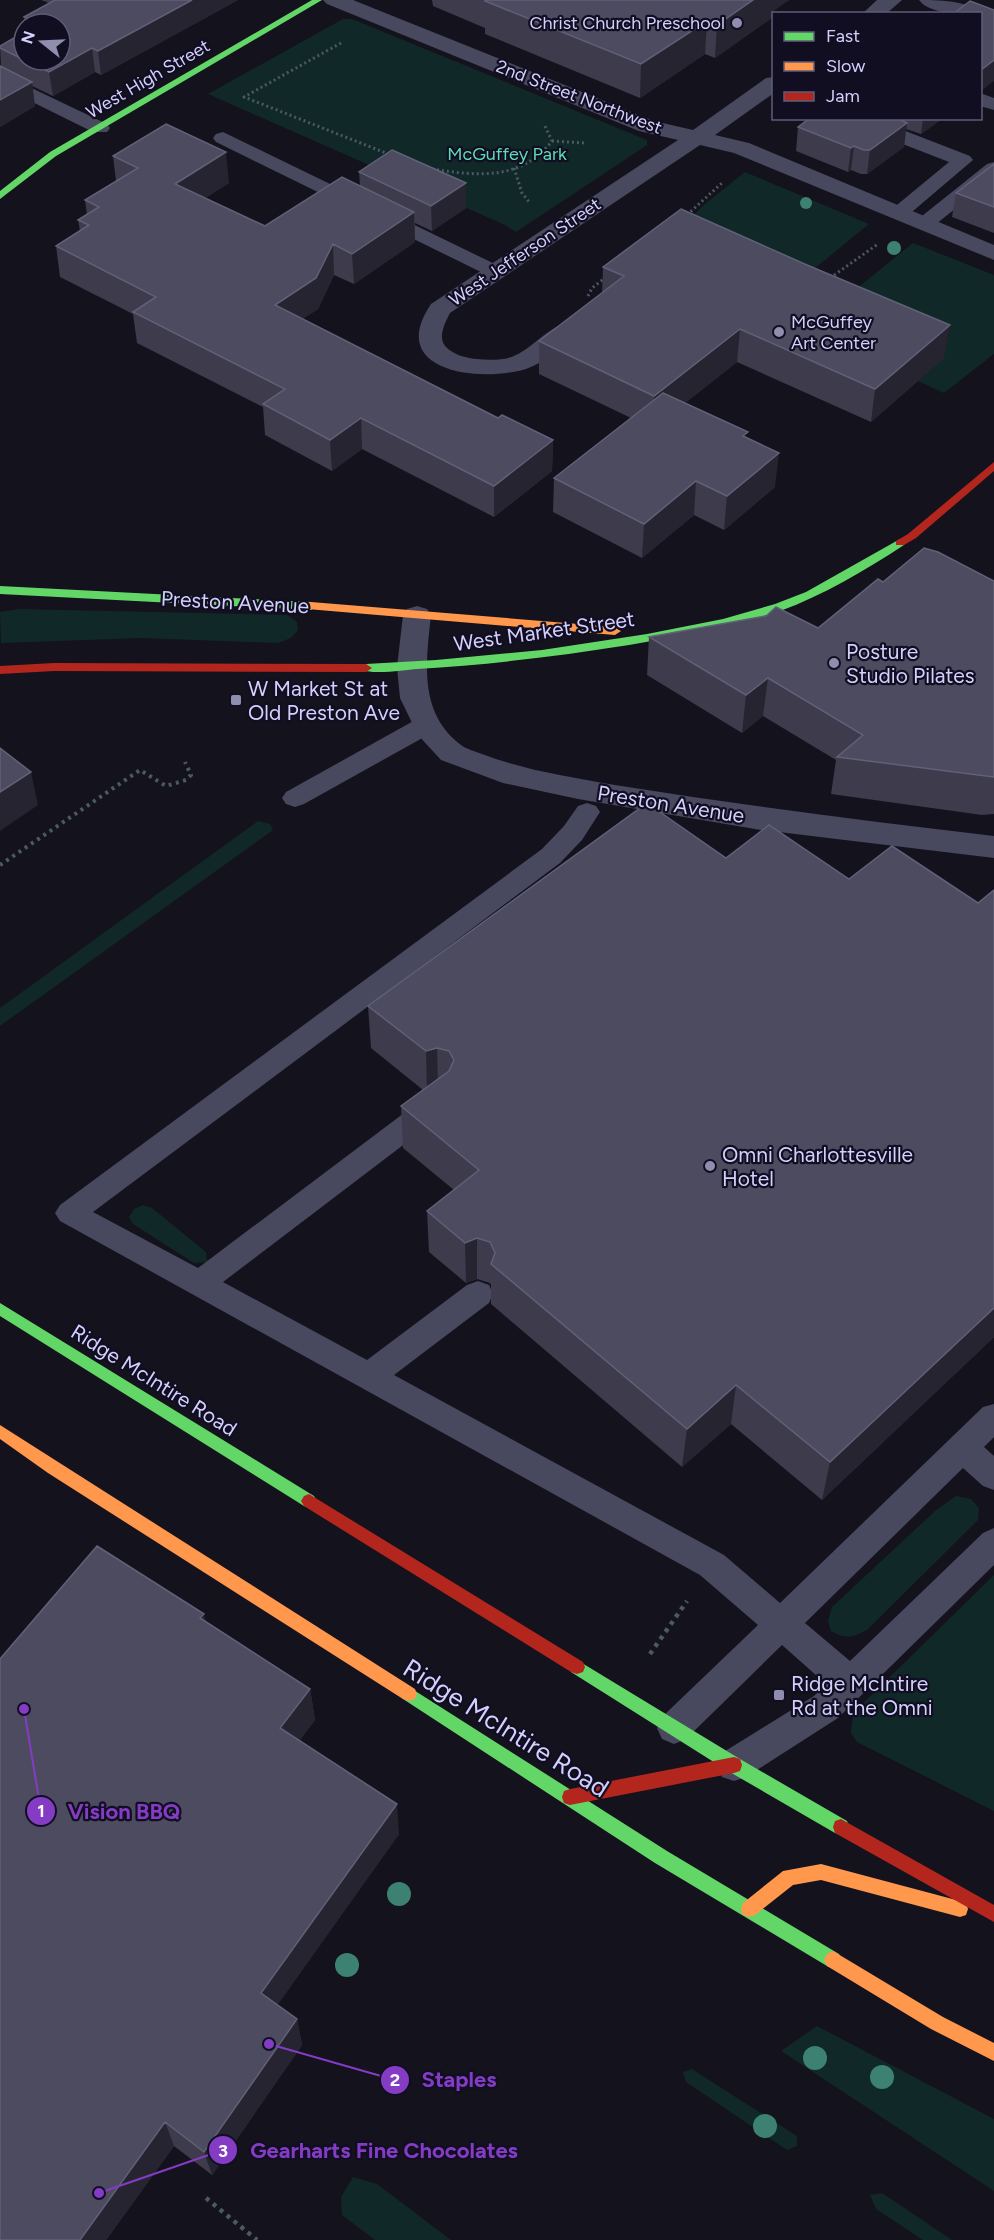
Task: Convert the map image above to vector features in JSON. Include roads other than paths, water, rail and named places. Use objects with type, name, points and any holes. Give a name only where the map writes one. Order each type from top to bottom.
[{"type":"main road","name":"West High Street","points":[[0,196],[15,181],[54,154],[318,0]]},
{"type":"main road","name":"West Market Street","points":[[411,667],[447,665],[596,647],[731,622],[798,600],[856,571],[912,536],[994,465]]},
{"type":"main road","name":"Preston Avenue","points":[[0,590],[270,603],[417,615]]},
{"type":"main road","name":"West Market Street","points":[[417,615],[611,630],[682,632]]},
{"type":"main road","points":[[0,670],[88,667],[411,667]]},
{"type":"main road","name":"Ridge McIntire Road","points":[[0,1309],[734,1765],[994,1916]]},
{"type":"main road","name":"Ridge McIntire Road","points":[[0,1431],[661,1857],[937,2023],[994,2052]]},
{"type":"main road","points":[[570,1797],[734,1765]]},
{"type":"main road","points":[[748,1909],[789,1876],[821,1872],[994,1916]]},
{"type":"street","name":"2nd Street Northwest","points":[[334,0],[647,126],[741,148],[994,253]]},
{"type":"street","points":[[875,12],[891,0]]},
{"type":"street","points":[[930,0],[965,12]]},
{"type":"street","name":"West Jefferson Street","points":[[571,328],[535,355],[518,363],[495,368],[474,368],[456,363],[440,355],[431,346],[430,322],[440,309],[696,138],[772,84]]},
{"type":"street","name":"Preston Avenue","points":[[417,615],[411,667],[414,698],[426,725],[451,753],[503,773],[578,789],[761,819],[994,847]]},
{"type":"lane","points":[[0,80],[100,128]]},
{"type":"lane","points":[[858,120],[963,160],[899,213]]},
{"type":"lane","points":[[223,138],[494,271]]},
{"type":"lane","points":[[924,224],[994,168]]},
{"type":"lane","points":[[295,798],[426,725]]},
{"type":"lane","points":[[587,812],[573,832],[551,856],[70,1213],[712,1565],[849,1682]]},
{"type":"lane","points":[[199,1284],[439,1103]]},
{"type":"lane","points":[[369,1377],[478,1294]]},
{"type":"lane","points":[[674,1728],[994,1417]]},
{"type":"lane","points":[[962,1448],[994,1476]]},
{"type":"lane","points":[[734,1765],[826,1707],[849,1682],[994,1543]]},
{"type":"place","name":"Christ Church Preschool","points":[[737,23]]},
{"type":"place","name":"McGuffey Art Center","points":[[779,332]]},
{"type":"place","name":"Posture Studio Pilates","points":[[834,663]]},
{"type":"place","name":"W Market St at Old Preston Ave","points":[[236,700]]},
{"type":"place","name":"Omni Charlottesville Hotel","points":[[710,1166]]},
{"type":"place","name":"Ridge McIntire Rd at the Omni","points":[[779,1695]]},
{"type":"place","name":"Vision BBQ","points":[[24,1709]]},
{"type":"place","name":"Staples","points":[[269,2044]]},
{"type":"place","name":"Gearharts Fine Chocolates","points":[[99,2193]]},
{"type":"park label","name":"McGuffey Park","points":[[507,154]]}]
